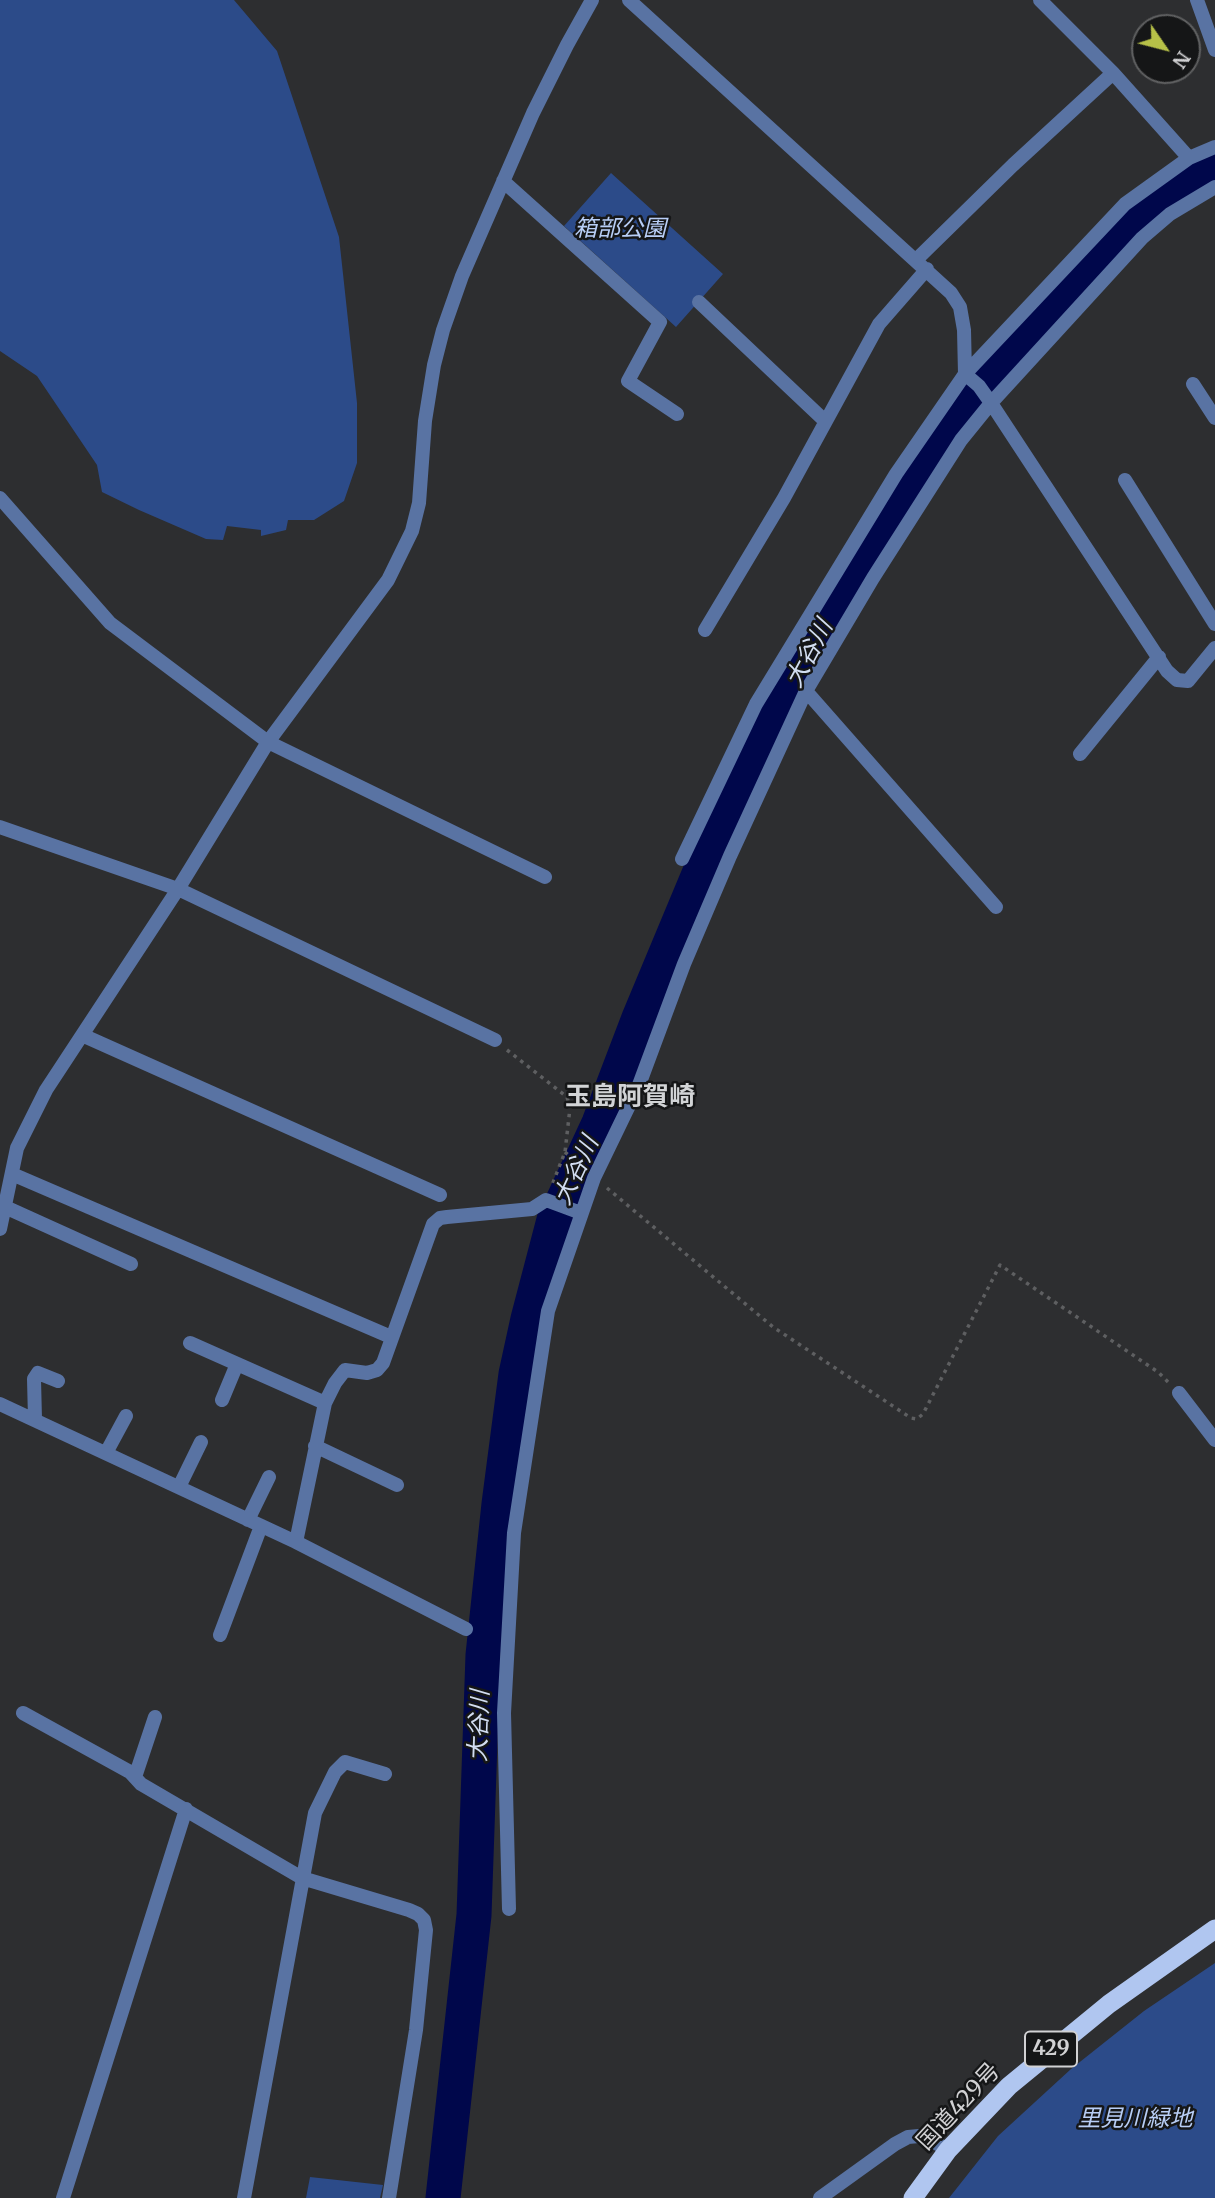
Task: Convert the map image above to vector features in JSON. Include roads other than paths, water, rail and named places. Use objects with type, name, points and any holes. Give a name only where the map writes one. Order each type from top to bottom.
[{"type":"highway","name":"国道429号","points":[[913,2198],[948,2150],[1000,2095],[1053,2048],[1109,2004],[1215,1929]]},
{"type":"street","points":[[0,1229],[17,1148],[46,1090],[178,889],[268,742],[388,580],[412,531],[419,503],[425,421],[437,354],[462,276],[533,113],[592,0]]},
{"type":"street","points":[[629,0],[951,293],[960,307],[964,330],[965,374],[992,403],[1167,671],[1177,680],[1188,681],[1215,648]]},
{"type":"street","points":[[1040,0],[1113,73],[1189,158]]},
{"type":"street","points":[[1197,0],[1215,50]]},
{"type":"street","points":[[705,630],[784,498],[879,324],[922,264],[1013,165],[1113,73]]},
{"type":"street","points":[[682,859],[755,704],[896,474],[965,374],[1125,204],[1189,158],[1215,147]]},
{"type":"street","points":[[503,181],[660,322],[628,381],[677,414]]},
{"type":"street","points":[[509,1909],[504,1713],[514,1533],[548,1311],[591,1175],[639,1085],[684,964],[806,691],[873,578],[961,440],[992,403],[1142,238],[1170,214],[1215,187]]},
{"type":"street","points":[[699,302],[825,421]]},
{"type":"street","points":[[1193,384],[1215,418]]},
{"type":"street","points":[[1125,480],[1215,624]]},
{"type":"street","points":[[0,498],[110,623],[268,742],[545,877]]},
{"type":"street","points":[[1080,754],[1159,657]]},
{"type":"street","points":[[806,691],[996,906]]},
{"type":"street","points":[[0,827],[178,889],[495,1040]]},
{"type":"street","points":[[82,1035],[440,1195]]},
{"type":"street","points":[[12,1174],[391,1336]]},
{"type":"street","points":[[296,1542],[325,1403],[345,1370],[367,1373],[377,1370],[383,1363],[433,1224],[440,1218],[532,1209],[545,1199],[581,1213]]},
{"type":"street","points":[[5,1208],[131,1264]]},
{"type":"street","points":[[190,1343],[325,1403]]},
{"type":"street","points":[[222,1400],[237,1364]]},
{"type":"street","points":[[35,1419],[34,1379],[38,1373],[58,1381]]},
{"type":"street","points":[[1179,1394],[1215,1440]]},
{"type":"street","points":[[0,1404],[296,1542],[466,1629]]},
{"type":"street","points":[[106,1453],[126,1416]]},
{"type":"street","points":[[179,1487],[201,1442]]},
{"type":"street","points":[[315,1446],[397,1485]]},
{"type":"street","points":[[220,1634],[269,1477]]},
{"type":"street","points":[[23,1713],[130,1772],[141,1784],[302,1878],[418,1914],[424,1920],[426,1930],[416,2030],[389,2198]]},
{"type":"street","points":[[135,1777],[155,1717]]},
{"type":"street","points":[[244,2198],[315,1813],[339,1766],[345,1762],[385,1774]]},
{"type":"street","points":[[63,2198],[186,1809]]},
{"type":"street","points":[[820,2198],[908,2137],[929,2139],[948,2150]]},
{"type":"waterway","name":"大谷川","points":[[443,2198],[474,1915],[483,1655],[499,1504],[516,1374],[554,1220],[599,1123],[639,1018],[722,819],[828,619],[921,468],[979,386],[1138,216],[1194,177],[1215,167]]},
{"type":"district","name":"玉島阿賀崎","points":[[630,1098]]},
{"type":"park label","name":"箱部公園","points":[[620,229]]},
{"type":"park label","name":"里見川緑地","points":[[1135,2119]]}]
